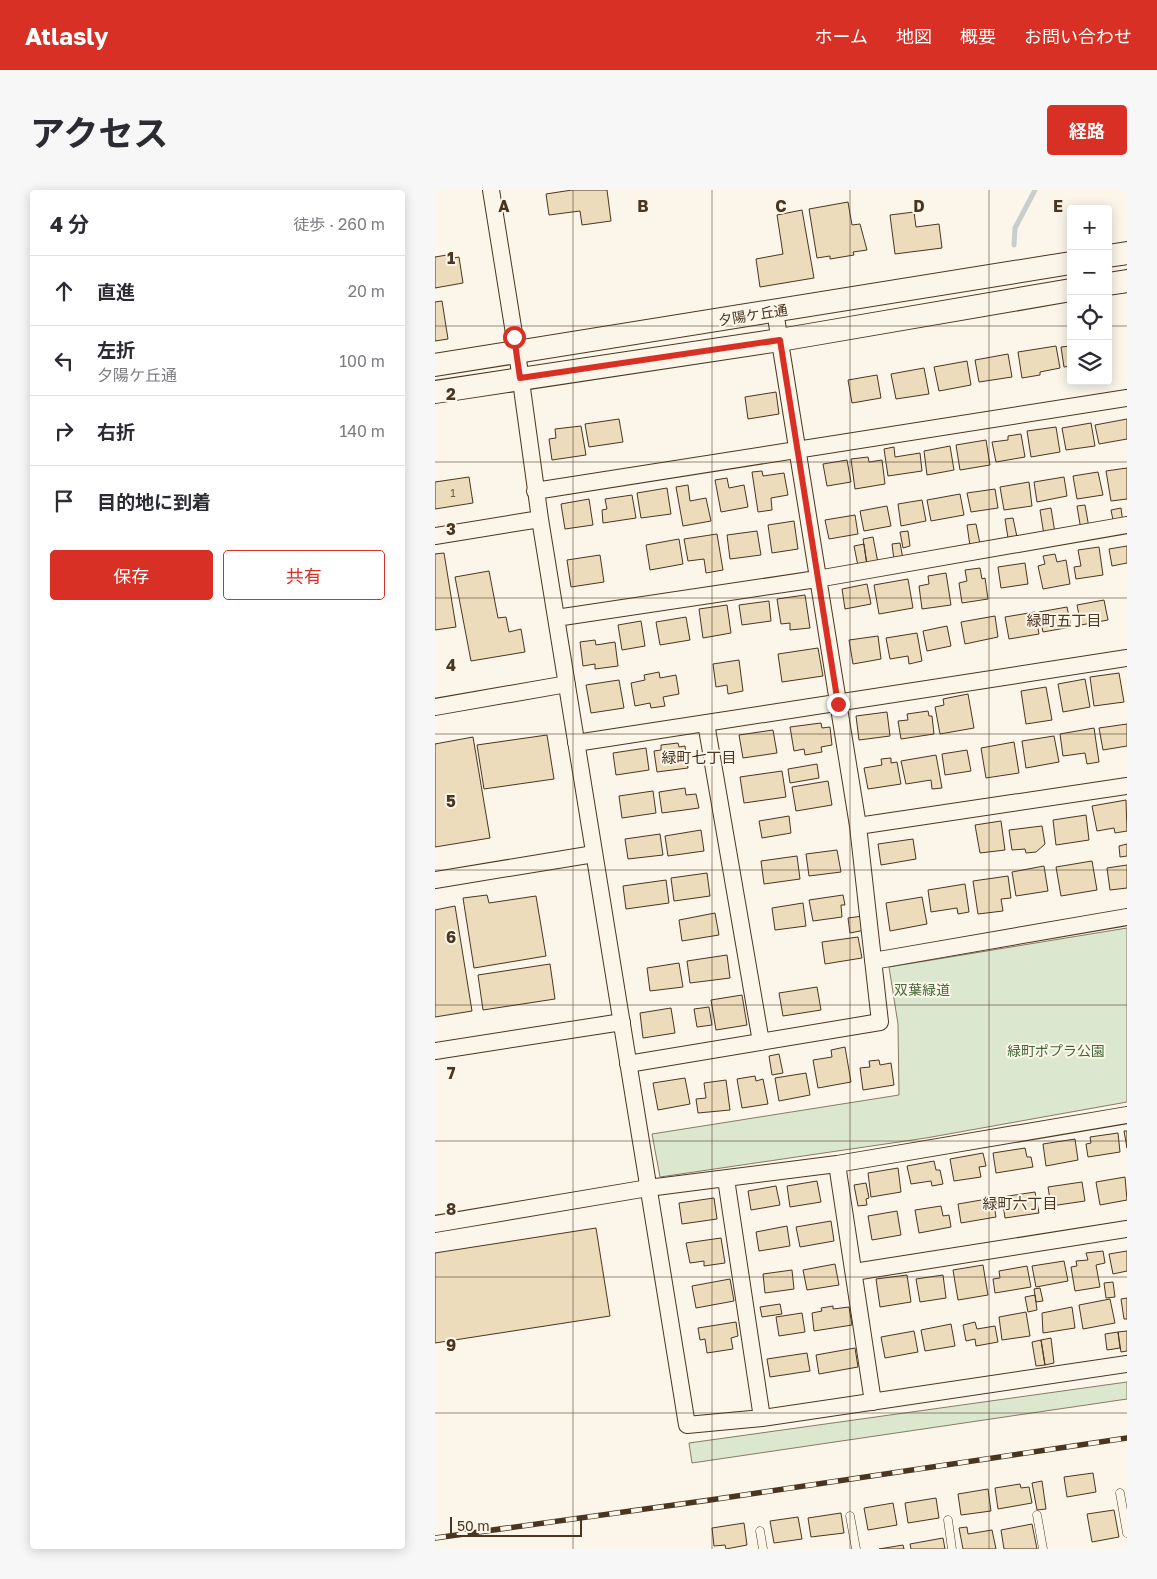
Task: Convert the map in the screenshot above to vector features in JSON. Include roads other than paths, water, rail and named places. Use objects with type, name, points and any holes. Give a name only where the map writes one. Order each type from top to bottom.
[{"type":"street","points":[[491,190],[517,352],[535,491],[687,1425],[762,1418],[1127,1364]]},
{"type":"street","points":[[1112,255],[1127,253]]},
{"type":"street","name":"夕陽ケ丘通","points":[[435,365],[1067,264]]},
{"type":"street","points":[[1112,283],[1127,281]]},
{"type":"street","name":"夕陽ケ丘通","points":[[435,392],[780,340],[1067,291]]},
{"type":"street","points":[[628,1064],[880,1022],[858,826],[775,311]]},
{"type":"street","points":[[535,491],[798,452],[1127,398]]},
{"type":"street","points":[[435,536],[540,519]]},
{"type":"street","points":[[556,618],[817,579],[1127,525]]},
{"type":"street","points":[[576,743],[1127,658]]},
{"type":"street","points":[[435,707],[567,684]]},
{"type":"street","points":[[706,723],[761,1042]]},
{"type":"street","points":[[858,826],[1127,786]]},
{"type":"street","points":[[435,880],[594,854]]},
{"type":"street","points":[[873,961],[1127,918]]},
{"type":"street","points":[[435,1051],[621,1022]]},
{"type":"street","points":[[435,1224],[648,1188],[837,1164],[1127,1115]]},
{"type":"street","points":[[837,1164],[873,1402]]},
{"type":"street","points":[[726,1179],[762,1418]]},
{"type":"street","points":[[854,1272],[1127,1229]]},
{"type":"lane","points":[[1120,1493],[1127,1533]]},
{"type":"lane","points":[[1037,1515],[1043,1549]]},
{"type":"lane","points":[[850,1516],[856,1549]]},
{"type":"lane","points":[[948,1520],[952,1549]]},
{"type":"lane","points":[[760,1531],[763,1549]]},
{"type":"waterway","points":[[1014,245],[1015,228],[1035,190]]},
{"type":"railway","points":[[435,1538],[710,1500],[1127,1438]]},
{"type":"district","name":"緑町五丁目","points":[[1064,621]]},
{"type":"district","name":"緑町七丁目","points":[[699,758]]},
{"type":"district","name":"緑町六丁目","points":[[1020,1204]]},
{"type":"park label","name":"双葉緑道","points":[[922,990]]},
{"type":"park label","name":"緑町ポプラ公園","points":[[1056,1051]]}]
